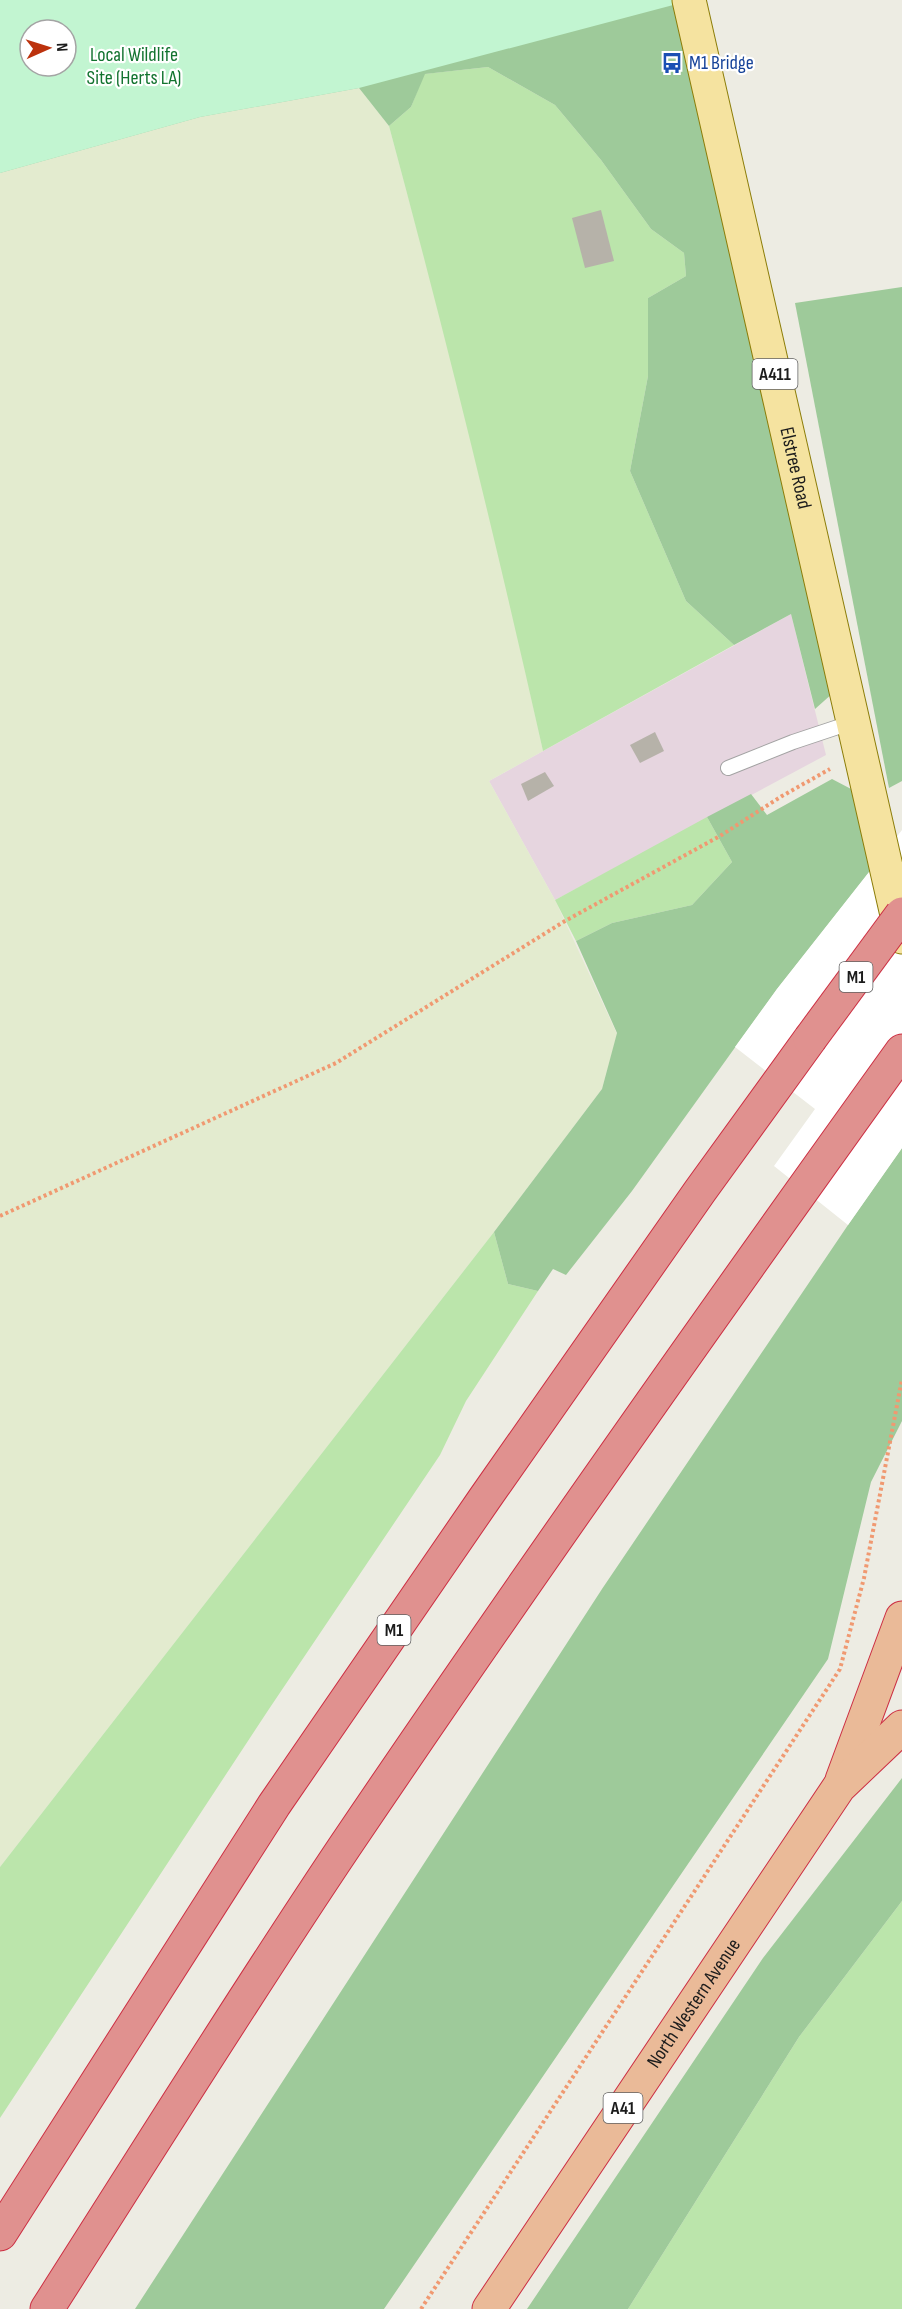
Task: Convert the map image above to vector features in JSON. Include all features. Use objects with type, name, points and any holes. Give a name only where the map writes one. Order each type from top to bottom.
[{"type":"highway","name":"M1","points":[[0,2234],[274,1805],[700,1191],[902,914]]},
{"type":"highway","points":[[47,2309],[343,1850],[551,1544],[902,1051]]},
{"type":"highway","name":"North Western Avenue","points":[[839,1787],[902,1618]]},
{"type":"highway","name":"North Western Avenue","points":[[489,2309],[839,1787],[902,1727]]},
{"type":"main road","name":"Elstree Road","points":[[689,0],[855,722],[902,937]]},
{"type":"lane","points":[[728,768],[793,742],[855,722]]},
{"type":"path","points":[[0,1216],[336,1063],[565,921],[720,836],[782,796],[839,765]]},
{"type":"path","points":[[421,2309],[840,1668],[864,1578],[902,1379]]},
{"type":"shaded area","points":[[791,614],[826,755],[555,900],[489,781]]},
{"type":"green space","name":"Local Wildlife Site (Herts LA)","points":[[0,0],[676,0],[677,4],[359,88],[200,117],[0,173]]},
{"type":"green space","points":[[676,0],[833,693],[815,709],[791,614],[734,645],[686,601],[630,471],[648,376],[648,298],[686,276],[684,253],[651,229],[601,160],[555,105],[488,67],[425,74],[411,107],[389,126],[359,88],[200,117],[0,173],[0,125]]},
{"type":"green space","points":[[488,67],[555,105],[601,160],[651,229],[684,253],[686,276],[648,298],[648,376],[630,471],[686,601],[734,645],[543,751],[469,437],[389,126],[411,107],[424,74]]},
{"type":"green space","points":[[359,88],[389,126],[439,311],[506,584],[543,751],[489,781],[555,900],[617,1034],[602,1089],[494,1232],[0,1867],[0,173],[200,117]]},
{"type":"green space","points":[[902,287],[902,781],[889,788],[795,303]]},
{"type":"green space","points":[[832,779],[853,790],[871,870],[777,989],[632,1191],[566,1275],[553,1269],[538,1291],[508,1284],[494,1232],[602,1089],[617,1033],[576,941],[612,923],[692,905],[732,862],[707,817],[751,794],[767,815]]},
{"type":"green space","points":[[707,817],[732,862],[692,905],[612,923],[576,941],[555,900]]},
{"type":"green space","points":[[902,1148],[902,1421],[871,1482],[828,1659],[384,2309],[135,2309],[602,1589]]},
{"type":"green space","points":[[494,1232],[508,1284],[538,1291],[466,1401],[440,1455],[269,1709],[0,2118],[0,1867]]},
{"type":"green space","points":[[902,1778],[902,1901],[799,2037],[628,2309],[527,2309],[763,1958]]},
{"type":"green space","points":[[902,1901],[902,2309],[628,2309],[799,2037]]},
{"type":"pier","points":[[902,830],[902,1148],[848,1225],[774,1166],[815,1109],[735,1047],[777,989]]},
{"type":"building","points":[[601,210],[614,261],[585,268],[572,218]]},
{"type":"building","points":[[655,732],[664,751],[640,763],[630,745]]},
{"type":"building","points":[[545,772],[554,786],[528,801],[521,784]]},
{"type":"place","name":"M1 Bridge","points":[[672,63]]}]
